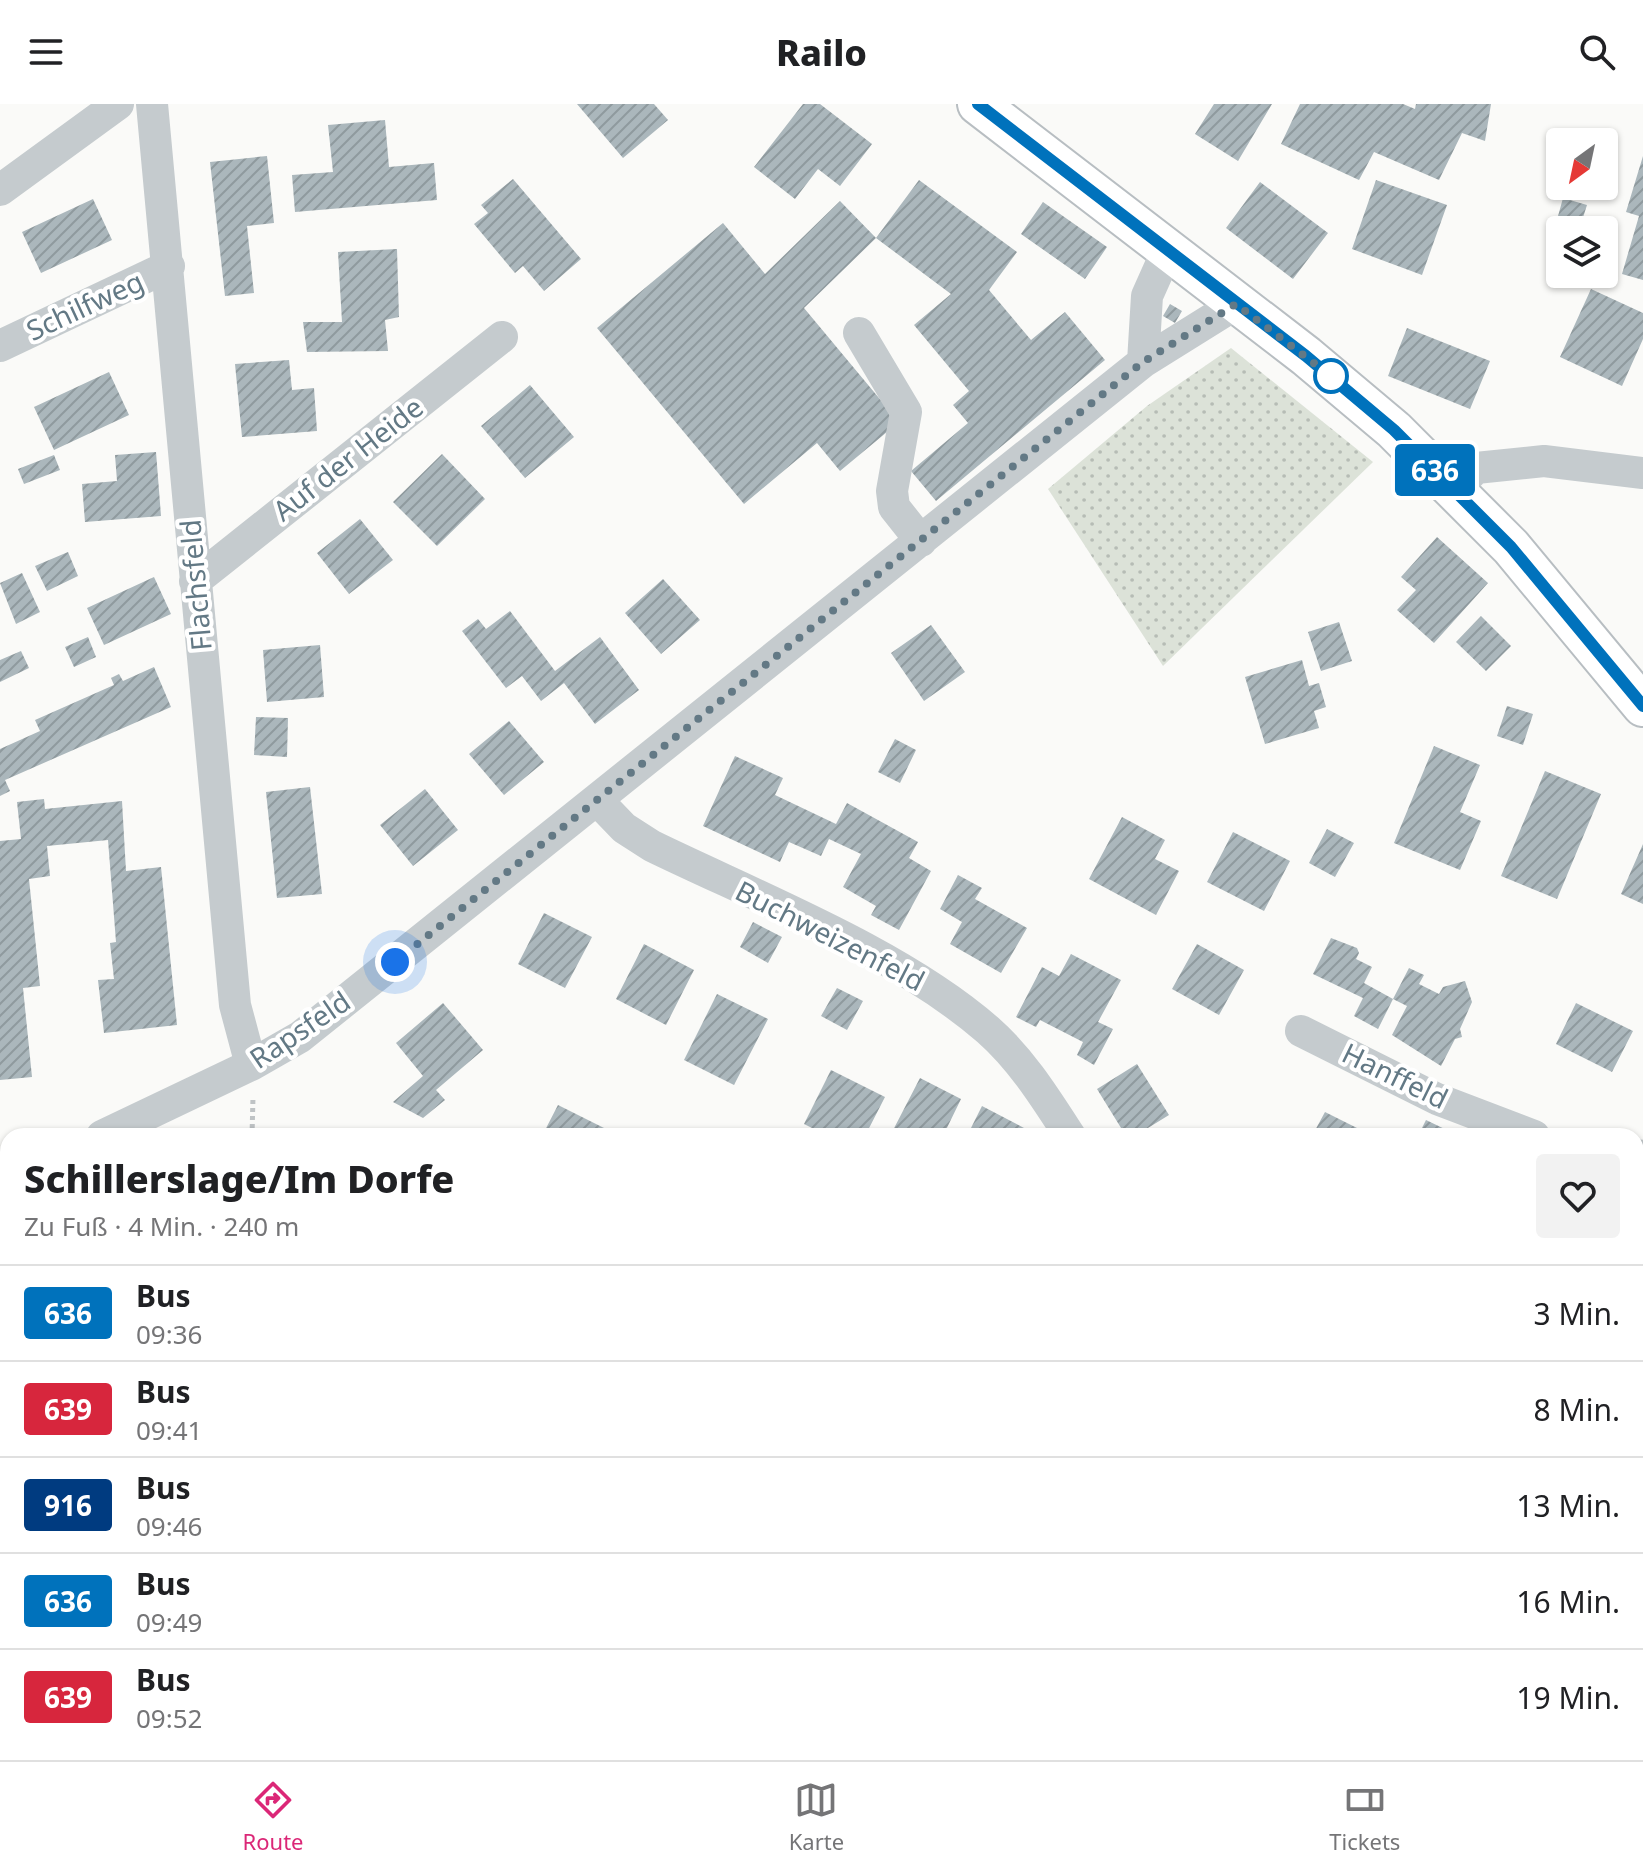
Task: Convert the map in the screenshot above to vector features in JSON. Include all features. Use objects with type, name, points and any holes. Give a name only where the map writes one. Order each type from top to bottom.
[{"type":"main road","points":[[978,104],[1331,376],[1455,489],[1565,609],[1643,706]]},
{"type":"street","points":[[0,190],[118,104]]},
{"type":"street","name":"Flachsfeld","points":[[152,104],[235,1005],[251,1065]]},
{"type":"street","points":[[1143,362],[1147,296],[1168,249]]},
{"type":"street","name":"Schilfweg","points":[[0,346],[169,266]]},
{"type":"street","name":"Rapsfeld","points":[[119,1128],[251,1065],[300,1037],[1143,362],[1236,304]]},
{"type":"street","points":[[859,333],[906,412],[892,491],[894,507],[921,541]]},
{"type":"street","name":"Auf der Heide","points":[[195,581],[502,337]]},
{"type":"street","points":[[1455,489],[1476,468],[1544,461],[1643,473]]},
{"type":"street","name":"Buchweizenfeld","points":[[598,801],[624,828],[652,846],[917,978],[989,1031],[1031,1077],[1065,1128]]},
{"type":"street","name":"Hanffeld","points":[[1301,1031],[1437,1099],[1513,1128]]},
{"type":"shaded area","points":[[1231,348],[1373,462],[1163,666],[1048,489],[1147,406]]},
{"type":"building","points":[[577,104],[654,104],[668,120],[623,158]]},
{"type":"building","points":[[803,104],[820,104],[872,144],[840,186],[818,169],[795,199],[754,167]]},
{"type":"building","points":[[1214,104],[1272,104],[1238,161],[1195,134]]},
{"type":"building","points":[[1300,104],[1403,104],[1415,109],[1416,104],[1491,104],[1485,141],[1462,133],[1439,180],[1374,152],[1359,180],[1281,144]]},
{"type":"building","points":[[385,120],[389,167],[434,163],[437,200],[295,212],[292,175],[333,172],[328,125]]},
{"type":"building","points":[[267,156],[274,223],[247,226],[254,293],[225,296],[210,162]]},
{"type":"building","points":[[1643,156],[1643,280],[1622,274],[1639,216],[1626,212]]},
{"type":"building","points":[[513,179],[581,259],[544,291],[523,266],[515,273],[474,224],[488,213],[481,205]]},
{"type":"building","points":[[919,180],[1017,252],[989,290],[1031,340],[1065,312],[1105,360],[936,501],[911,471],[968,423],[953,405],[969,391],[914,325],[951,294],[876,238]]},
{"type":"building","points":[[1376,180],[1447,205],[1422,275],[1352,249]]},
{"type":"building","points":[[1260,182],[1328,233],[1293,279],[1226,228]]},
{"type":"building","points":[[93,199],[112,240],[41,273],[22,232]]},
{"type":"building","points":[[1562,200],[1587,205],[1583,216],[1558,216]]},
{"type":"building","points":[[840,201],[876,238],[804,308],[899,422],[840,471],[817,443],[744,504],[597,328],[723,223],[765,274]]},
{"type":"building","points":[[1043,202],[1107,247],[1085,279],[1021,234]]},
{"type":"building","points":[[397,249],[399,317],[385,320],[388,351],[307,352],[303,322],[342,322],[338,252]]},
{"type":"building","points":[[1591,289],[1643,313],[1643,339],[1622,386],[1560,357]]},
{"type":"building","points":[[1170,304],[1182,311],[1175,323],[1163,316]]},
{"type":"building","points":[[1407,328],[1490,361],[1470,409],[1388,376]]},
{"type":"building","points":[[289,360],[292,390],[314,388],[317,431],[242,437],[235,364]]},
{"type":"building","points":[[109,372],[129,415],[54,450],[34,407]]},
{"type":"building","points":[[530,385],[574,437],[525,478],[481,426]]},
{"type":"building","points":[[156,452],[161,516],[85,522],[82,484],[117,481],[115,455]]},
{"type":"building","points":[[442,454],[485,499],[437,546],[393,502]]},
{"type":"building","points":[[54,455],[60,470],[24,484],[18,469]]},
{"type":"building","points":[[360,519],[393,560],[349,594],[317,553]]},
{"type":"building","points":[[1437,537],[1488,583],[1434,643],[1397,610],[1416,590],[1401,577]]},
{"type":"building","points":[[68,552],[78,576],[47,591],[35,566]]},
{"type":"building","points":[[22,573],[40,612],[16,624],[0,583]]},
{"type":"building","points":[[154,577],[171,614],[104,645],[87,608]]},
{"type":"building","points":[[663,579],[700,620],[661,654],[625,613]]},
{"type":"building","points":[[510,611],[555,671],[600,637],[639,690],[595,724],[564,683],[541,701],[522,676],[506,688],[462,631],[478,619],[486,629]]},
{"type":"building","points":[[1481,616],[1511,646],[1486,671],[1456,642]]},
{"type":"building","points":[[1339,622],[1352,661],[1321,671],[1308,632]]},
{"type":"building","points":[[931,625],[965,672],[924,701],[891,653]]},
{"type":"building","points":[[88,637],[96,657],[74,667],[65,647]]},
{"type":"building","points":[[320,645],[324,697],[267,702],[263,650]]},
{"type":"building","points":[[21,651],[29,668],[0,682],[0,660]]},
{"type":"building","points":[[1302,660],[1309,686],[1319,683],[1326,707],[1314,711],[1319,728],[1265,744],[1245,677]]},
{"type":"building","points":[[154,667],[171,707],[5,780],[10,791],[0,796],[0,749],[40,731],[35,720],[114,685],[111,678],[119,674],[123,681]]},
{"type":"building","points":[[1507,706],[1533,714],[1523,745],[1497,736]]},
{"type":"building","points":[[256,717],[288,718],[287,757],[254,755]]},
{"type":"building","points":[[509,721],[544,762],[504,795],[469,754]]},
{"type":"building","points":[[895,739],[916,750],[900,783],[878,772]]},
{"type":"building","points":[[1434,746],[1480,765],[1460,812],[1481,821],[1460,870],[1394,843]]},
{"type":"building","points":[[735,756],[783,778],[775,795],[836,824],[847,803],[918,842],[909,858],[931,871],[899,930],[871,915],[876,906],[843,887],[861,854],[829,839],[821,856],[789,842],[780,862],[703,826]]},
{"type":"building","points":[[1545,771],[1601,794],[1557,899],[1501,876]]},
{"type":"building","points":[[310,787],[322,894],[277,898],[266,792]]},
{"type":"building","points":[[425,789],[458,830],[413,866],[380,825]]},
{"type":"building","points":[[44,799],[45,809],[122,801],[126,871],[161,867],[177,1025],[104,1033],[98,980],[114,979],[110,943],[116,942],[108,840],[47,846],[50,876],[29,879],[40,986],[23,988],[32,1077],[0,1080],[0,841],[21,839],[17,802]]},
{"type":"building","points":[[1122,817],[1165,840],[1155,859],[1179,871],[1156,915],[1089,879]]},
{"type":"building","points":[[1327,829],[1354,843],[1335,877],[1309,863]]},
{"type":"building","points":[[1233,832],[1290,861],[1264,911],[1207,882]]},
{"type":"building","points":[[1643,844],[1643,904],[1621,894]]},
{"type":"building","points":[[958,875],[982,888],[975,899],[1027,928],[1001,973],[950,944],[962,922],[940,909]]},
{"type":"building","points":[[544,913],[592,937],[565,988],[518,964]]},
{"type":"building","points":[[753,922],[782,937],[768,963],[740,947]]},
{"type":"building","points":[[1331,938],[1357,948],[1359,953],[1356,959],[1372,967],[1364,983],[1393,999],[1378,1029],[1354,1016],[1363,998],[1313,974]]},
{"type":"building","points":[[644,944],[694,970],[666,1025],[616,999]]},
{"type":"building","points":[[1197,944],[1244,970],[1219,1015],[1172,989]]},
{"type":"building","points":[[1071,954],[1121,980],[1098,1022],[1113,1029],[1094,1065],[1077,1055],[1083,1042],[1040,1020],[1036,1027],[1016,1017],[1042,967],[1059,976]]},
{"type":"building","points":[[1409,968],[1424,975],[1419,984],[1439,994],[1443,987],[1465,981],[1472,1002],[1460,1029],[1462,1037],[1455,1039],[1441,1066],[1392,1035],[1407,1006],[1393,999]]},
{"type":"building","points":[[837,988],[863,1001],[847,1030],[821,1016]]},
{"type":"building","points":[[717,994],[768,1019],[734,1085],[684,1060]]},
{"type":"building","points":[[443,1003],[483,1050],[436,1090],[445,1100],[423,1118],[393,1102],[423,1076],[396,1043]]},
{"type":"building","points":[[1576,1003],[1633,1031],[1612,1072],[1556,1044]]},
{"type":"building","points":[[1137,1064],[1169,1115],[1148,1128],[1121,1128],[1097,1089]]},
{"type":"building","points":[[831,1070],[885,1097],[869,1128],[812,1128],[804,1124]]},
{"type":"building","points":[[920,1078],[961,1099],[947,1128],[894,1128]]},
{"type":"building","points":[[558,1105],[604,1128],[546,1128]]},
{"type":"building","points":[[982,1106],[1024,1128],[971,1128]]},
{"type":"building","points":[[1325,1112],[1357,1128],[1316,1128]]},
{"type":"building","points":[[1426,1120],[1443,1128],[1422,1128]]},
{"type":"bus line","name":"636","points":[[978,104],[1306,356],[1394,430],[1511,547],[1643,706]]},
{"type":"route","points":[[395,962],[1143,362],[1236,304],[1331,376]]}]
